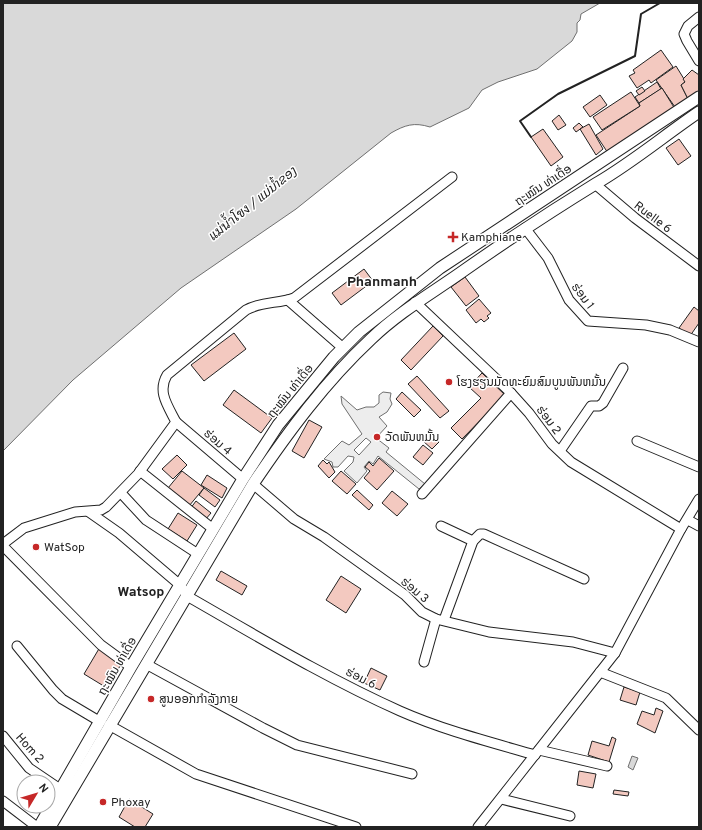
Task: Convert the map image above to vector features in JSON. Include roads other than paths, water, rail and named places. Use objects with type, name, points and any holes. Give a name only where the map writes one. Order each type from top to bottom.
[{"type":"main road","name":"ຖະໝົນ ທ່າເດື່ອ","points":[[46,825],[60,789],[146,664],[187,596],[278,425],[343,348],[399,299],[440,268],[699,98]]},
{"type":"main road","name":"ຖະໝົນ ທ່າເດື່ອ","points":[[46,825],[104,723],[131,667],[213,529],[248,482],[327,385],[371,338],[415,302],[452,279],[525,228],[596,184],[699,112]]},
{"type":"main road","points":[[589,170],[596,184]]},
{"type":"street","points":[[699,17],[688,26],[684,34],[686,42],[699,61]]},
{"type":"street","points":[[131,667],[101,644],[3,545],[24,528],[75,512],[89,512],[101,510],[106,507],[140,471],[176,422],[163,394],[162,387],[167,375],[246,310],[261,303],[294,298],[452,177]]},
{"type":"street","name":"Ruelle 6","points":[[596,184],[635,218],[699,265]]},
{"type":"street","name":"ຮ່ອມ 1","points":[[525,228],[548,258],[569,300],[588,321],[646,325],[670,330],[699,342]]},
{"type":"street","points":[[288,300],[343,348]]},
{"type":"street","name":"ຮ່ອມ 2","points":[[415,302],[511,393],[529,413],[552,444],[571,462],[681,529]]},
{"type":"street","points":[[560,451],[591,406],[599,406],[603,404],[623,368]]},
{"type":"street","points":[[422,494],[511,393]]},
{"type":"street","name":"ຮ່ອມ 4","points":[[176,422],[248,482]]},
{"type":"street","points":[[637,442],[699,467]]},
{"type":"street","points":[[140,471],[213,529]]},
{"type":"street","name":"ຮ່ອມ 3","points":[[248,482],[294,520],[324,537],[405,595],[422,612],[440,619],[489,632],[573,642],[615,653]]},
{"type":"street","points":[[120,493],[146,520],[198,554]]},
{"type":"street","points":[[478,827],[615,653],[681,529],[688,520],[699,499]]},
{"type":"street","points":[[89,512],[119,533],[180,585],[187,596]]},
{"type":"street","points":[[688,520],[699,526]]},
{"type":"street","points":[[441,526],[473,541]]},
{"type":"street","points":[[424,662],[440,619],[473,541],[480,534],[484,534],[584,579]]},
{"type":"street","name":"ຮ່ອມ 6","points":[[187,596],[279,650],[400,711],[474,738],[607,766]]},
{"type":"street","points":[[16,646],[57,694],[104,723],[196,774],[356,827]]},
{"type":"street","points":[[146,664],[297,745],[412,774]]},
{"type":"street","points":[[600,672],[666,698],[699,730]]},
{"type":"street","name":"Hom 2","points":[[3,736],[29,768],[60,789]]},
{"type":"street","points":[[501,799],[570,816]]},
{"type":"street","points":[[3,801],[46,825]]},
{"type":"water","name":"แม่น้ำโขง / ແມ່ນ້ຳຂອງ","points":[[3,3],[600,3],[581,14],[580,20],[577,23],[577,32],[572,41],[537,69],[498,82],[482,90],[469,108],[430,127],[410,125],[391,133],[296,209],[181,288],[73,380],[3,451]]},
{"type":"water","points":[[632,756],[638,758],[633,770],[628,767]]},
{"type":"place","name":"Kamphiane","points":[[453,237]]},
{"type":"place","name":"ໂຮງຮຽນມັດທະຍົມສົມບູນພັນຫມັ້ນ","points":[[449,382]]},
{"type":"place","name":"ວັດພັນຫມັ້ນ","points":[[377,437]]},
{"type":"place","name":"WatSop","points":[[36,547]]},
{"type":"place","name":"ສູນອອກກຳລັງກາຍ","points":[[151,699]]},
{"type":"place","name":"Phoxay","points":[[103,802]]},
{"type":"district","name":"Phanmanh","points":[[382,281]]},
{"type":"district","name":"Watsop","points":[[141,591]]}]
